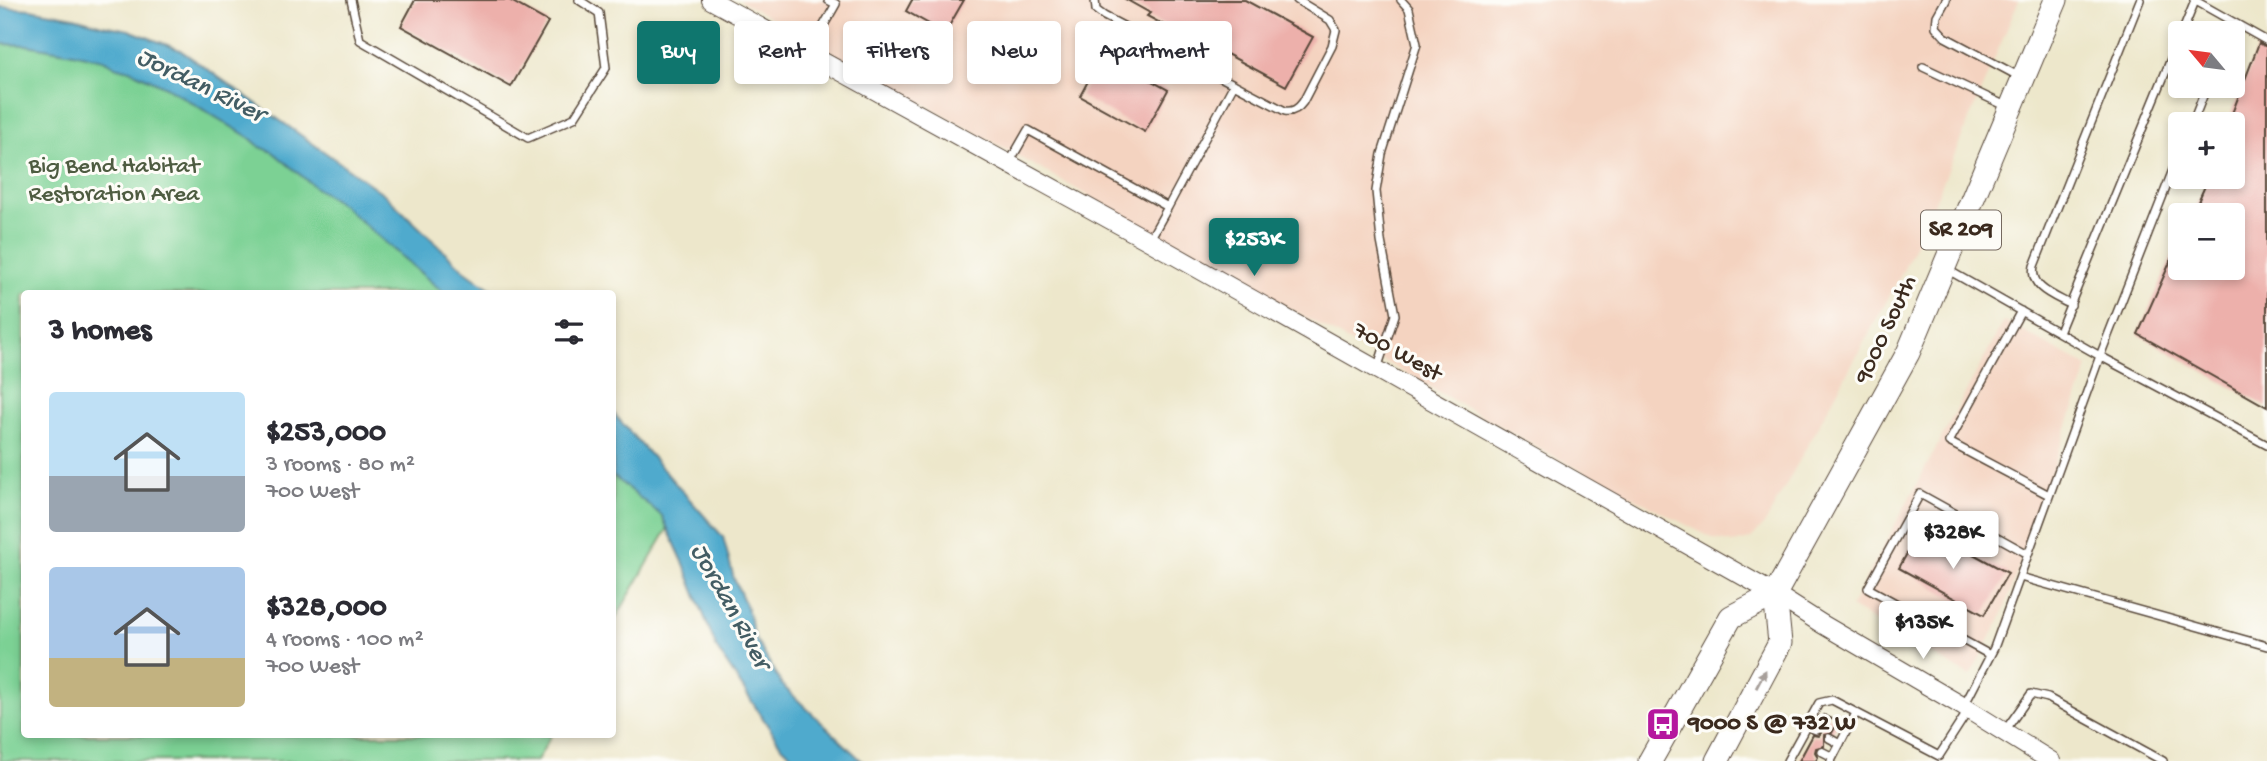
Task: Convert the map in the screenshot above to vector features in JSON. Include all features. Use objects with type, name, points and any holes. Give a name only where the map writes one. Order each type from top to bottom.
[{"type":"main road","name":"9000 South","points":[[1775,593],[1908,353],[2056,0]]},
{"type":"main road","points":[[1650,761],[1731,617],[1775,593],[1780,643],[1717,761]]},
{"type":"street","name":"700 West","points":[[711,0],[749,21]]},
{"type":"street","name":"700 West","points":[[829,65],[1775,593],[2051,761]]},
{"type":"lane","points":[[351,0],[360,40],[528,138],[574,118],[606,68],[600,13],[579,0]]},
{"type":"lane","points":[[826,21],[837,2],[828,0]]},
{"type":"lane","points":[[1094,0],[1096,10],[1104,16],[1284,111],[1291,112],[1299,107],[1332,46],[1336,30],[1330,20],[1297,0]]},
{"type":"lane","points":[[1377,369],[1395,315],[1381,241],[1376,191],[1382,154],[1417,44],[1409,9],[1401,0]]},
{"type":"lane","points":[[1946,0],[1937,16],[1936,27],[1945,37],[2023,79]]},
{"type":"lane","points":[[2071,305],[2036,285],[2032,279],[2034,267],[2140,0]]},
{"type":"lane","points":[[2186,21],[2194,0],[2230,21]]},
{"type":"lane","points":[[2245,29],[2267,41]]},
{"type":"lane","points":[[1923,67],[2011,109]]},
{"type":"lane","points":[[2059,332],[2168,67]]},
{"type":"lane","points":[[1149,241],[1234,84]]},
{"type":"lane","points":[[1009,164],[1027,130],[1168,207]]},
{"type":"lane","points":[[1799,761],[1788,758],[1819,702],[1825,700],[1832,700],[1938,759],[1990,656],[2100,356],[2168,183]]},
{"type":"lane","points":[[1944,268],[2100,356],[2267,445]]},
{"type":"lane","points":[[2021,310],[1949,442],[2049,495]]},
{"type":"lane","points":[[1990,656],[1868,588],[1920,494],[2028,554]]},
{"type":"lane","points":[[2020,577],[2267,646]]},
{"type":"lane","points":[[2004,732],[2031,694],[2048,698],[2163,761]]},
{"type":"lane","points":[[1821,751],[1832,759],[1856,713]]},
{"type":"lane","points":[[1806,726],[1816,730]]},
{"type":"lane","points":[[1829,738],[1840,744]]},
{"type":"lane","points":[[1799,739],[1808,744]]},
{"type":"shaded area","points":[[739,0],[2019,0],[1925,225],[1903,271],[1764,525],[1750,539],[1733,543],[1714,539],[1555,457],[889,84],[953,84],[953,21],[843,21],[843,58],[829,50],[829,21],[776,21]]},
{"type":"shaded area","points":[[2004,321],[2088,367],[2001,618],[1970,676],[1851,607]]},
{"type":"green space","name":"Big Bend Habitat Restoration Area","points":[[0,31],[75,41],[248,124],[456,290],[21,290],[21,738],[549,738],[537,761],[0,761]]},
{"type":"green space","points":[[616,433],[674,518],[616,618]]},
{"type":"water","name":"Jordan River","points":[[0,7],[30,9],[129,30],[180,50],[384,194],[464,270],[492,290],[440,290],[341,204],[317,189],[273,152],[260,147],[250,138],[166,87],[103,60],[26,45],[0,44]]},
{"type":"water","name":"Jordan River","points":[[616,416],[723,537],[734,579],[747,608],[755,638],[782,685],[862,761],[798,761],[780,744],[717,649],[662,516],[616,478]]},
{"type":"building","points":[[415,0],[509,0],[548,22],[511,87],[401,26]]},
{"type":"building","points":[[912,0],[964,0],[952,21],[924,21],[906,11]]},
{"type":"building","points":[[1127,0],[1245,0],[1313,37],[1286,86],[1232,57],[1232,21],[1156,21],[1147,16],[1150,13]]},
{"type":"building","points":[[2259,43],[2267,47],[2267,407],[2138,334],[2168,267],[2168,280],[2245,280],[2245,203],[2197,203],[2204,189],[2245,189],[2245,112],[2233,112],[2238,98],[2245,98],[2245,80]]},
{"type":"building","points":[[1086,84],[1157,84],[1168,90],[1145,132],[1080,96]]},
{"type":"building","points":[[1922,526],[2008,573],[1984,615],[1899,568]]},
{"type":"building","points":[[1824,715],[1838,722],[1832,733],[1824,735],[1824,746],[1816,748],[1816,761],[1799,761],[1813,735],[1818,736],[1821,733],[1822,728],[1819,725]]},
{"type":"place","name":"9000 S @ 732 W","points":[[1663,724]]}]
